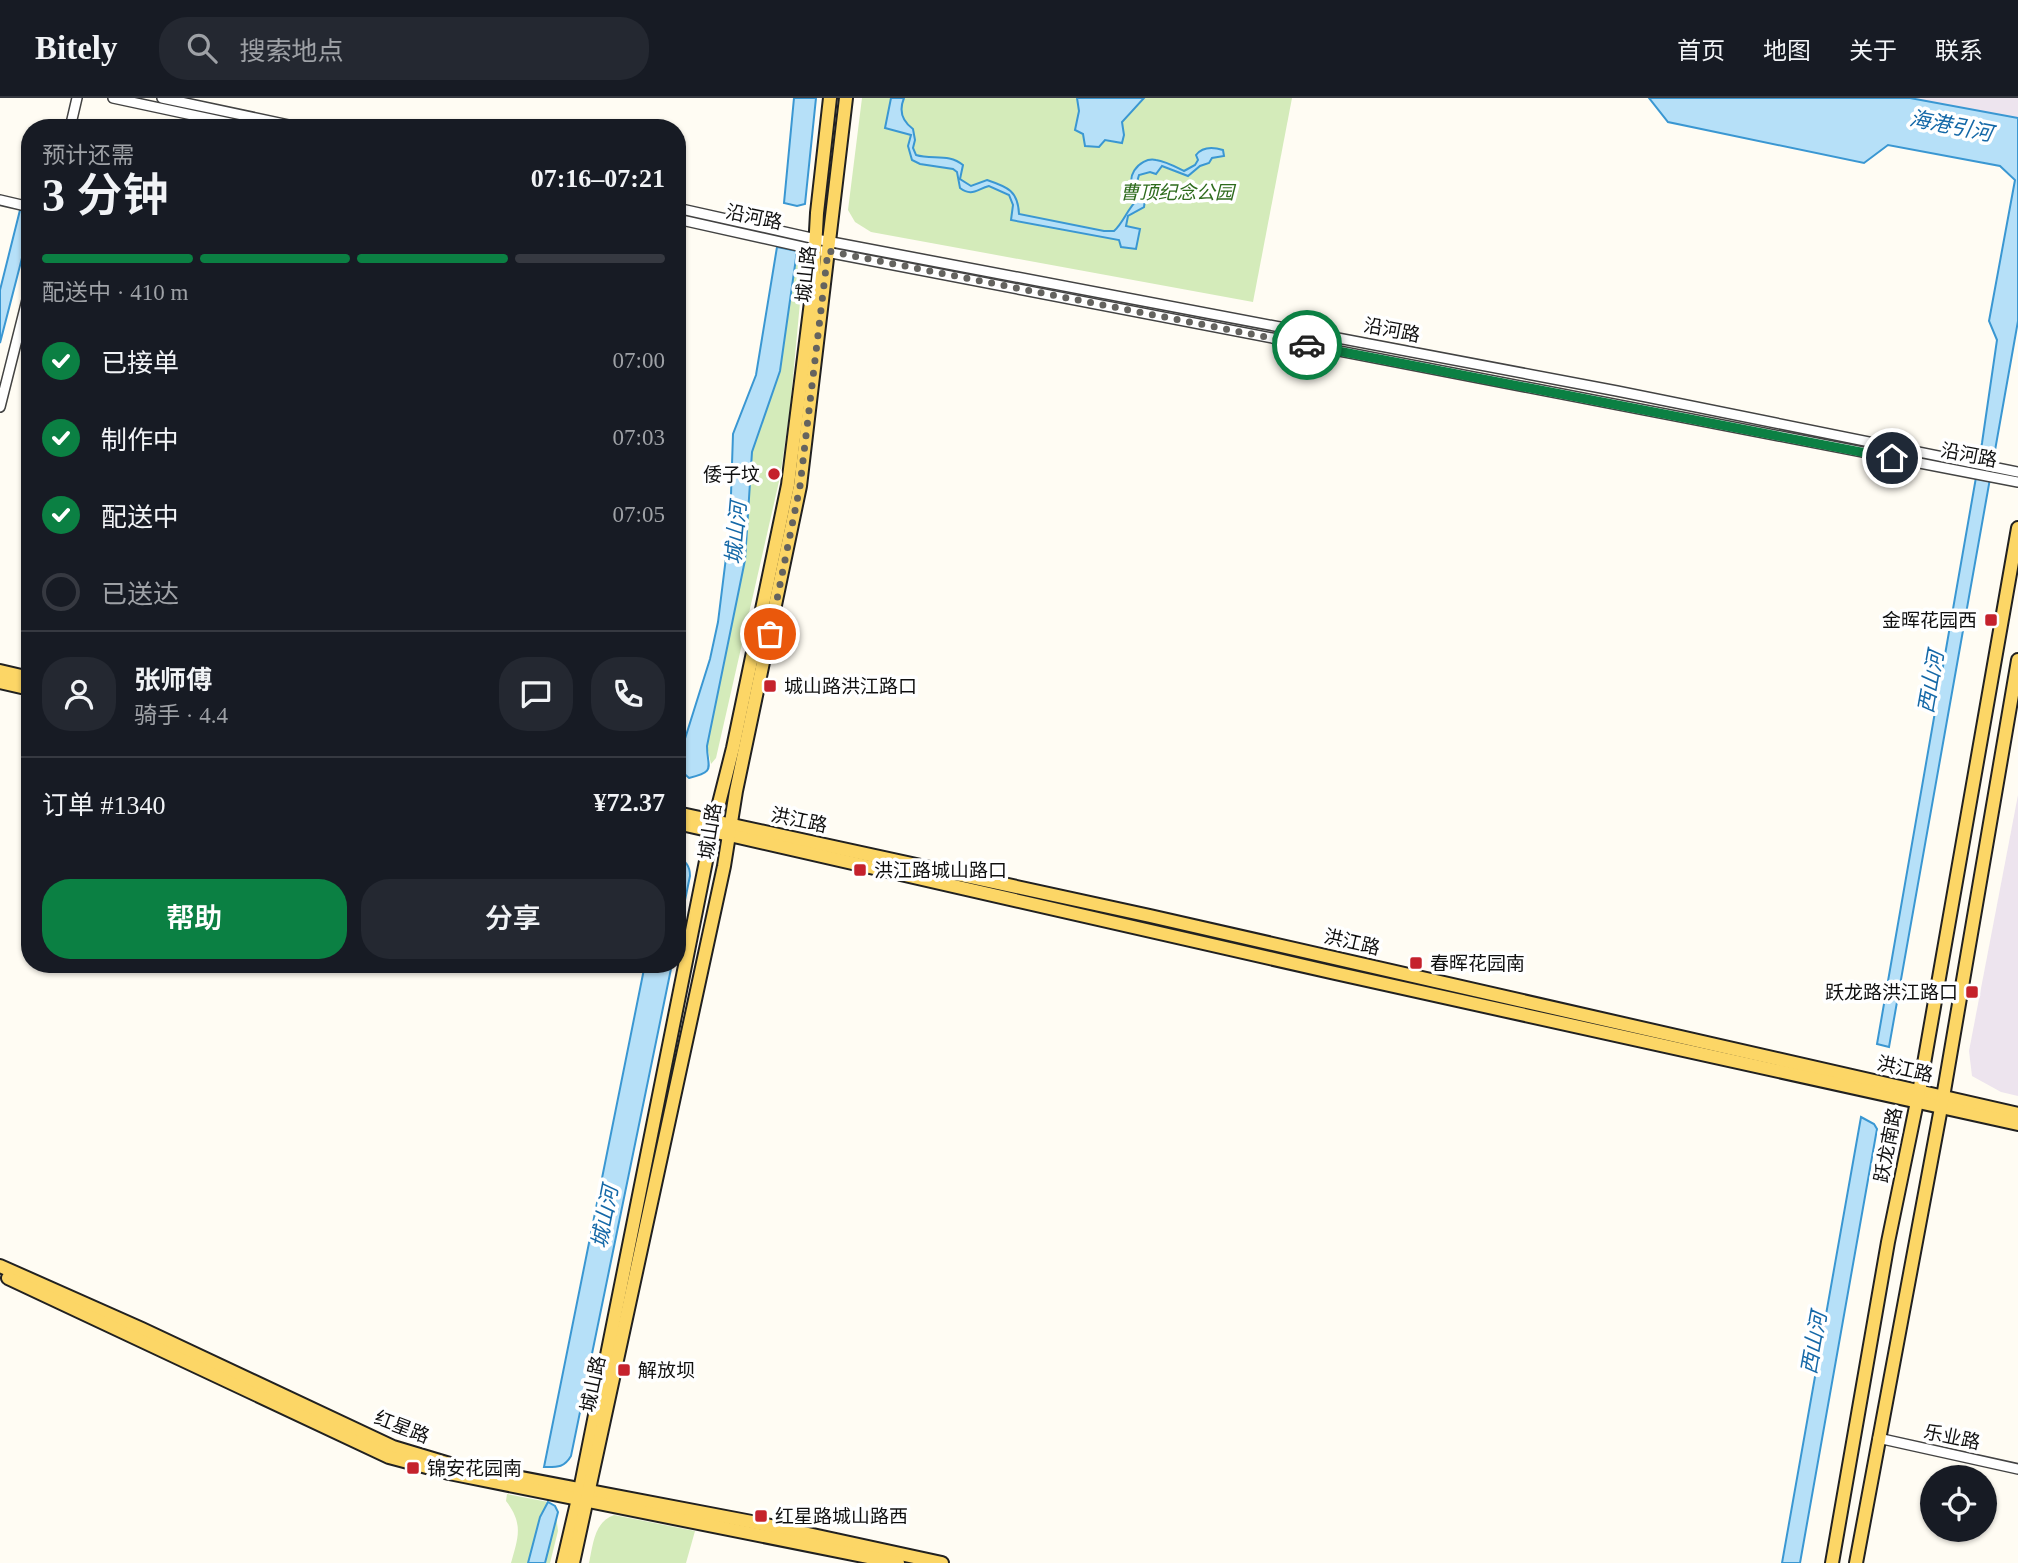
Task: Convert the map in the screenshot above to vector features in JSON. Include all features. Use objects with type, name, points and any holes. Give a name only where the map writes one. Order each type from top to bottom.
[{"type":"main road","name":"城山路","points":[[563,1563],[584,1495],[724,866],[729,830],[800,486],[822,245],[817,213],[830,98]]},
{"type":"main road","name":"城山路","points":[[686,966],[713,826],[733,748],[788,485],[846,98]]},
{"type":"main road","name":"跃龙南路","points":[[1832,1563],[2018,528]]},
{"type":"main road","points":[[1856,1563],[1942,1102],[2018,660]]},
{"type":"main road","points":[[0,671],[21,676]]},
{"type":"main road","points":[[0,682],[21,687]]},
{"type":"main road","name":"洪江路","points":[[686,816],[729,830],[1335,973],[1918,1096],[2018,1124]]},
{"type":"main road","name":"洪江路","points":[[686,824],[713,826]]},
{"type":"main road","name":"城山路","points":[[573,1563],[685,973]]},
{"type":"main road","name":"洪江路","points":[[1942,1102],[2018,1114]]},
{"type":"main road","name":"红星路","points":[[0,1266],[142,1329],[393,1447],[453,1465],[898,1563]]},
{"type":"main road","name":"红星路","points":[[0,1275],[389,1457],[449,1474],[757,1523],[942,1563]]},
{"type":"street","points":[[71,119],[77,98]]},
{"type":"street","points":[[114,98],[211,119]]},
{"type":"street","points":[[162,98],[261,119]]},
{"type":"street","points":[[0,200],[21,205]]},
{"type":"street","name":"沿河路","points":[[686,210],[822,245],[2018,482]]},
{"type":"street","name":"沿河路","points":[[686,221],[1577,383],[2018,472]]},
{"type":"street","points":[[0,407],[21,324]]},
{"type":"street","name":"乐业路","points":[[1878,1438],[2018,1469]]},
{"type":"shaded area","points":[[1910,98],[2018,98],[2018,118]]},
{"type":"shaded area","points":[[2018,795],[2018,1096],[2001,1092],[1972,1076],[1969,1051]]},
{"type":"green space","name":"曹顶纪念公园","points":[[862,98],[1292,98],[1253,302],[871,232],[855,222],[848,210]]},
{"type":"green space","points":[[797,251],[804,260],[790,409],[780,477],[716,758],[711,764],[707,746],[745,560],[752,452],[780,371]]},
{"type":"green space","points":[[507,1494],[548,1502],[555,1506],[558,1531],[550,1563],[511,1563],[518,1531],[512,1509],[506,1501]]},
{"type":"green space","points":[[614,1515],[695,1531],[686,1563],[589,1563],[598,1529],[607,1518]]},
{"type":"water","points":[[794,98],[816,98],[805,204],[797,206],[784,203]]},
{"type":"water","points":[[891,98],[904,98],[902,115],[913,129],[913,148],[916,155],[958,161],[963,165],[960,179],[971,186],[987,180],[1006,188],[1017,200],[1019,214],[1104,231],[1114,231],[1138,199],[1138,193],[1131,182],[1134,170],[1144,162],[1159,161],[1184,171],[1195,165],[1198,160],[1196,155],[1205,149],[1223,150],[1224,156],[1212,158],[1209,163],[1200,166],[1188,176],[1162,166],[1156,174],[1150,172],[1139,175],[1137,182],[1146,193],[1144,207],[1128,216],[1126,226],[1140,229],[1136,249],[1121,247],[1119,240],[1011,220],[1013,205],[1009,195],[989,186],[971,192],[964,191],[960,188],[957,172],[953,169],[920,164],[912,160],[908,146],[911,135],[885,128]]},
{"type":"water","points":[[1077,98],[1144,98],[1122,122],[1122,143],[1105,140],[1099,147],[1085,146],[1083,134],[1075,130],[1079,111]]},
{"type":"water","name":"海港引河","points":[[1649,98],[1910,98],[2018,118],[2018,321],[1889,1047],[1877,1044],[1982,443],[1997,340],[1989,321],[2015,180],[2000,166],[1888,145],[1864,163],[1668,122]]},
{"type":"water","points":[[21,206],[21,262],[0,343],[0,290]]},
{"type":"water","name":"城山河","points":[[777,247],[797,251],[780,371],[752,452],[745,560],[707,746],[708,768],[704,773],[689,778],[686,775],[686,736],[710,659],[718,622],[730,525],[733,434],[756,375]]},
{"type":"water","points":[[686,863],[690,876],[686,895]]},
{"type":"water","name":"城山河","points":[[643,973],[670,973],[571,1456],[560,1466],[544,1467]]},
{"type":"water","points":[[1861,1117],[1874,1124],[1877,1129],[1800,1563],[1782,1563]]},
{"type":"water","points":[[548,1502],[555,1506],[558,1512],[545,1563],[528,1563],[540,1517]]},
{"type":"way so far","points":[[770,634],[800,486],[828,251],[1307,345]]},
{"type":"place","name":"倭子坟","points":[[774,474]]},
{"type":"place","name":"金晖花园西","points":[[1991,620]]},
{"type":"place","name":"城山路洪江路口","points":[[770,686]]},
{"type":"place","name":"洪江路城山路口","points":[[860,870]]},
{"type":"place","name":"春晖花园南","points":[[1416,963]]},
{"type":"place","name":"跃龙路洪江路口","points":[[1972,992]]},
{"type":"place","name":"解放坝","points":[[624,1370]]},
{"type":"place","name":"锦安花园南","points":[[413,1468]]},
{"type":"place","name":"红星路城山路西","points":[[761,1516]]},
{"type":"route","points":[[1307,345],[1892,458]]},
{"type":"water label","name":"西山河","points":[[1931,682]]},
{"type":"water label","name":"西山河","points":[[1814,1343]]}]
